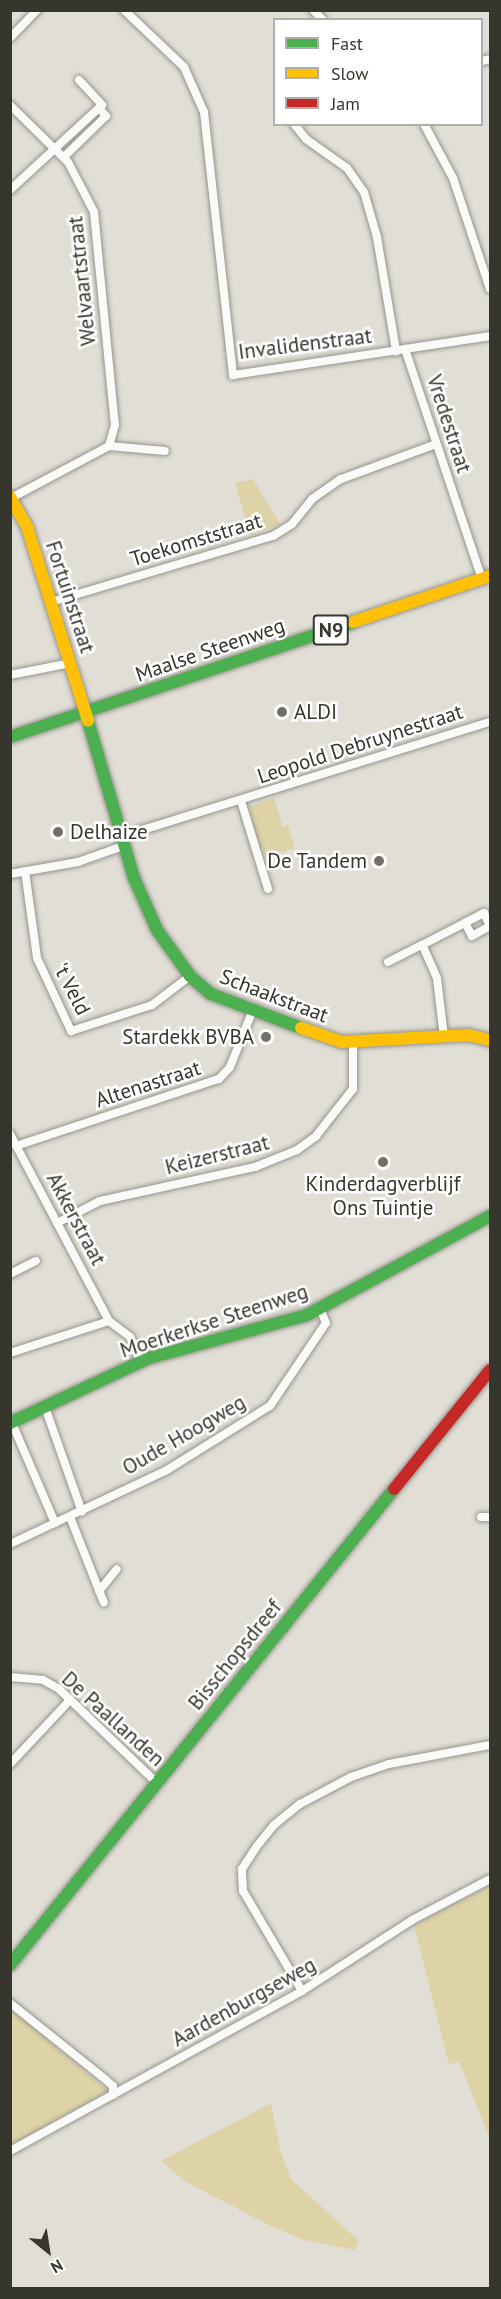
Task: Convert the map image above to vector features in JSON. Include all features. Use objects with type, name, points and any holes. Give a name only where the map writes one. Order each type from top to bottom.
[{"type":"street","points":[[10,38],[37,10]]},
{"type":"street","name":"Invalidenstraat","points":[[124,10],[184,66],[204,112],[232,375],[490,336]]},
{"type":"street","points":[[10,190],[102,105],[79,80]]},
{"type":"street","name":"Welvaartstraat","points":[[10,105],[56,148],[79,177],[94,212],[115,424],[109,446]]},
{"type":"street","points":[[64,158],[106,116],[99,108]]},
{"type":"street","name":"Vredestraat","points":[[296,126],[306,139],[347,168],[364,192],[377,237],[400,350],[486,578]]},
{"type":"street","points":[[425,126],[453,178],[490,289]]},
{"type":"street","name":"Toekomststraat","points":[[51,602],[273,536],[341,479],[436,444]]},
{"type":"street","points":[[11,497],[109,446],[165,451]]},
{"type":"street","name":"Fortuinstraat","points":[[11,497],[27,527],[86,712]]},
{"type":"street","name":"Maalse Steenweg","points":[[10,736],[486,578]]},
{"type":"street","points":[[10,675],[71,663]]},
{"type":"street","name":"Schaakstraat","points":[[86,712],[122,842],[157,930],[190,976],[211,994],[252,1012],[353,1044],[468,1035],[490,1040]]},
{"type":"street","name":"Leopold Debruynestraat","points":[[10,873],[78,862],[122,842],[241,801],[490,722]]},
{"type":"street","name":"Leopold Debruynestraat","points":[[241,801],[268,889]]},
{"type":"street","name":"'t Veld","points":[[25,871],[37,958],[71,1031],[152,1005],[190,976]]},
{"type":"street","points":[[388,962],[484,913],[490,926],[472,936],[465,923]]},
{"type":"street","points":[[422,945],[437,978],[444,1037]]},
{"type":"street","name":"Altenastraat","points":[[16,1146],[219,1079],[230,1067],[252,1012]]},
{"type":"street","name":"Keizerstraat","points":[[57,1223],[100,1201],[268,1163],[297,1150],[316,1136],[353,1089],[353,1044]]},
{"type":"street","name":"Akkerstraat","points":[[10,1134],[109,1321]]},
{"type":"street","name":"Moerkerkse Steenweg","points":[[11,1423],[141,1361],[275,1325],[320,1309],[490,1216]]},
{"type":"street","points":[[10,1274],[36,1261]]},
{"type":"street","name":"Oude Hoogweg","points":[[10,1544],[167,1470],[270,1406],[326,1323],[320,1309]]},
{"type":"street","points":[[10,1353],[109,1321],[130,1337],[141,1361]]},
{"type":"street","name":"Bisschopsdreef","points":[[10,1965],[490,1370]]},
{"type":"street","points":[[45,1407],[82,1512]]},
{"type":"street","points":[[11,1423],[55,1524]]},
{"type":"street","points":[[70,1517],[104,1604]]},
{"type":"street","points":[[99,1591],[117,1569]]},
{"type":"street","name":"De Paallanden","points":[[10,1677],[43,1680],[70,1700],[157,1783]]},
{"type":"street","points":[[10,1764],[70,1700]]},
{"type":"street","points":[[302,1991],[243,1891],[242,1869],[257,1846],[274,1825],[300,1804],[351,1777],[389,1764],[490,1744]]},
{"type":"street","name":"Aardenburgseweg","points":[[10,2151],[302,1991],[412,1920],[490,1878]]},
{"type":"street","points":[[10,2003],[113,2086],[113,2095]]},
{"type":"shaded area","points":[[253,479],[280,524],[250,535],[235,483]]},
{"type":"shaded area","points":[[274,798],[283,827],[288,825],[295,848],[266,858],[252,824],[250,806]]},
{"type":"shaded area","points":[[490,1886],[490,2139],[459,2061],[449,2065],[414,1925]]},
{"type":"shaded area","points":[[10,2008],[108,2091],[11,2145],[10,2145]]},
{"type":"shaded area","points":[[271,2103],[280,2150],[291,2179],[359,2241],[355,2250],[304,2240],[273,2227],[186,2182],[161,2161]]},
{"type":"traffic: fast","points":[[10,737],[353,622]]},
{"type":"traffic: fast","points":[[88,721],[134,878],[157,930],[190,976],[211,994],[301,1028]]},
{"type":"traffic: fast","points":[[10,1423],[149,1358],[307,1315],[490,1216]]},
{"type":"traffic: fast","points":[[10,1965],[394,1489]]},
{"type":"traffic: slow","points":[[10,497],[27,527],[88,721]]},
{"type":"traffic: slow","points":[[353,622],[490,576]]},
{"type":"traffic: slow","points":[[301,1028],[342,1042],[468,1035],[490,1040]]},
{"type":"traffic: jam","points":[[394,1489],[490,1370]]},
{"type":"place","name":"ALDI","points":[[282,712]]},
{"type":"place","name":"Delhaize","points":[[58,832]]},
{"type":"place","name":"De Tandem","points":[[379,861]]},
{"type":"place","name":"Stardekk BVBA","points":[[266,1037]]},
{"type":"place","name":"Kinderdagverblijf Ons Tuintje","points":[[383,1162]]}]
